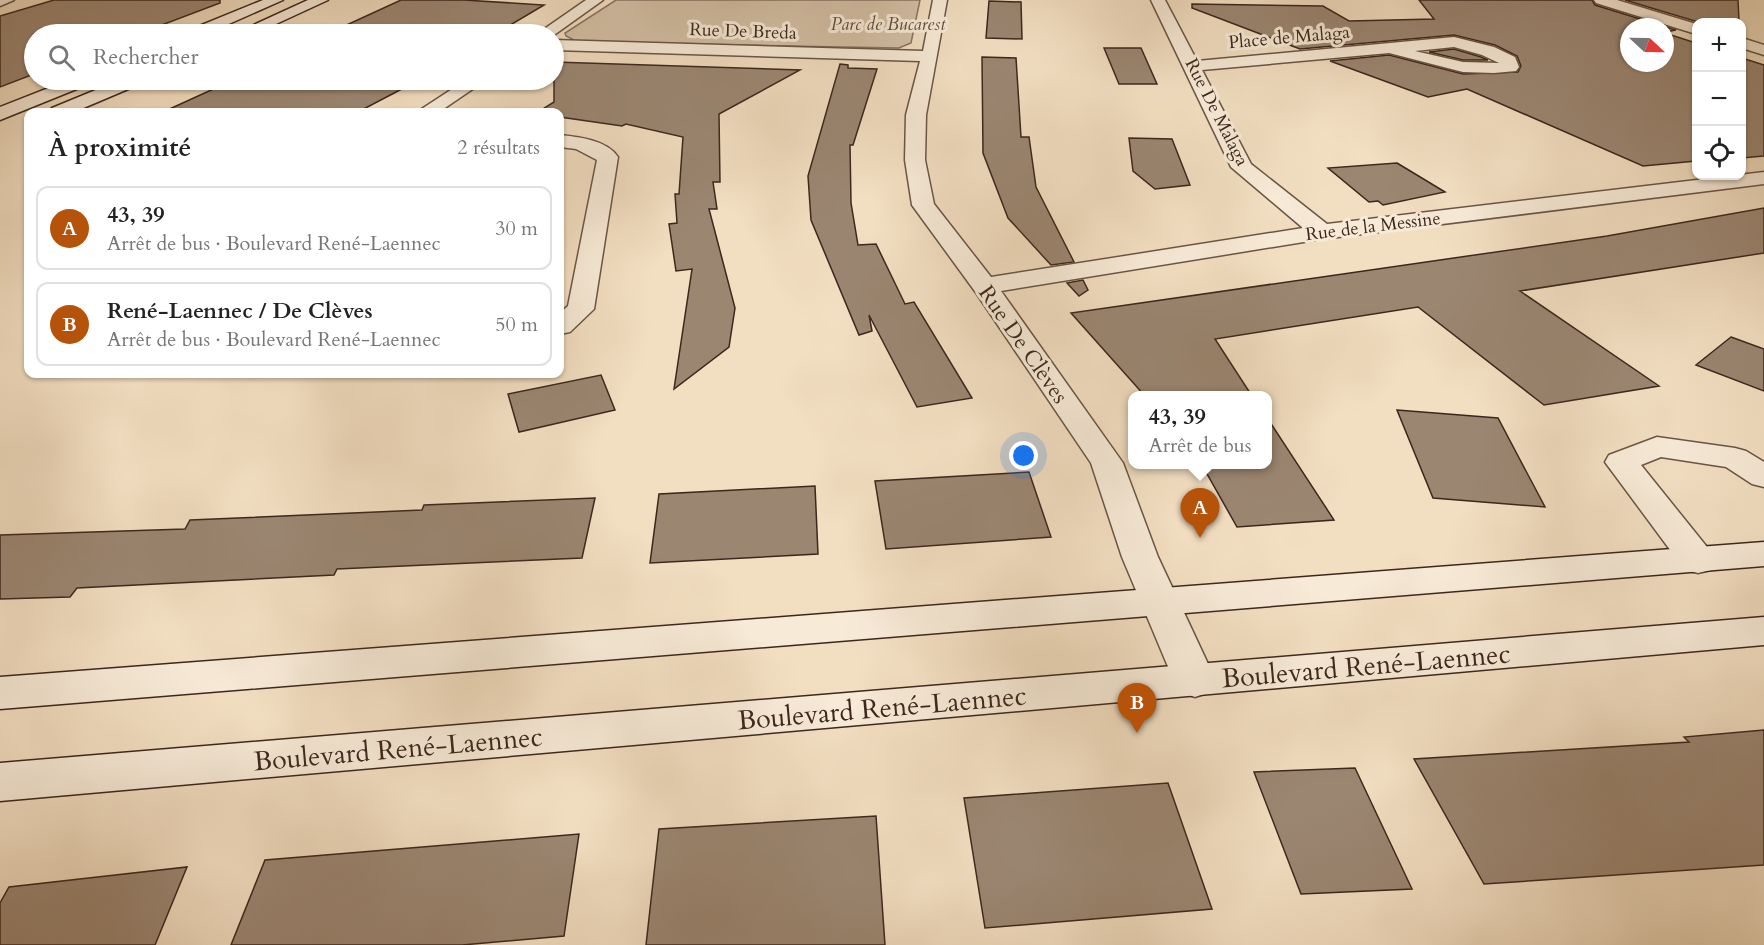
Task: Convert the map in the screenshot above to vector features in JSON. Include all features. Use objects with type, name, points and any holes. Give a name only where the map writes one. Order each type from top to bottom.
[{"type":"street","points":[[0,2],[7,0]]},
{"type":"street","points":[[217,24],[276,0]]},
{"type":"street","points":[[263,24],[321,0]]},
{"type":"street","points":[[560,24],[596,0]]},
{"type":"street","name":"Rue De Clèves","points":[[940,0],[916,115],[915,160],[923,205],[984,286],[1107,463],[1140,557],[1195,681]]},
{"type":"street","name":"Rue De Malaga","points":[[1158,0],[1194,66],[1242,167],[1322,232]]},
{"type":"street","points":[[1601,0],[1692,28]]},
{"type":"street","name":"Place de Malaga","points":[[1194,66],[1388,47],[1454,42],[1488,51],[1509,61],[1510,67],[1483,70],[1436,64],[1388,47]]},
{"type":"street","points":[[1746,44],[1764,50]]},
{"type":"street","name":"Rue De Breda","points":[[564,45],[930,56]]},
{"type":"street","points":[[0,114],[59,90]]},
{"type":"street","points":[[67,108],[110,90]]},
{"type":"street","points":[[433,108],[461,90]]},
{"type":"street","points":[[564,141],[580,143],[608,157],[581,309],[564,323]]},
{"type":"street","name":"Rue de la Messine","points":[[984,286],[1322,232],[1764,178]]},
{"type":"street","points":[[1698,561],[1621,462],[1657,447],[1735,458],[1764,477]]},
{"type":"street","points":[[0,693],[1764,554]]},
{"type":"street","name":"Boulevard René-Laennec","points":[[0,782],[1764,631]]},
{"type":"green space","name":"Parc de Bucarest","points":[[616,0],[920,0],[911,43],[899,48],[578,42],[566,36],[565,33]]},
{"type":"building","points":[[54,0],[220,0],[220,3],[164,24],[24,24],[24,78],[0,87],[0,16]]},
{"type":"building","points":[[401,0],[464,0],[544,5],[512,24],[349,24]]},
{"type":"building","points":[[1419,0],[1592,0],[1595,5],[1637,18],[1620,18],[1620,72],[1674,72],[1674,36],[1692,42],[1692,161],[1643,166],[1467,89],[1428,97],[1330,61],[1389,55],[1463,74],[1518,72],[1521,66],[1517,56],[1495,45],[1454,35],[1300,49],[1192,8],[1192,4],[1323,6],[1349,21],[1434,19]]},
{"type":"building","points":[[1625,0],[1738,0],[1739,18],[1692,18],[1692,20]]},
{"type":"building","points":[[989,1],[1021,2],[1022,39],[986,38]]},
{"type":"building","points":[[1104,48],[1141,48],[1157,84],[1119,84]]},
{"type":"building","points":[[1454,49],[1488,60],[1463,60],[1429,52]]},
{"type":"building","points":[[982,57],[1016,58],[1021,137],[1029,137],[1036,187],[1074,262],[1051,265],[1008,218],[983,153]]},
{"type":"building","points":[[1746,59],[1764,65],[1764,156],[1746,158]]},
{"type":"building","points":[[564,62],[800,70],[719,114],[720,182],[713,182],[717,209],[709,209],[735,308],[729,347],[674,389],[692,269],[676,271],[669,224],[677,223],[675,194],[679,194],[683,137],[626,124],[622,126],[564,118],[564,108],[544,108],[554,102],[554,90],[564,90]]},
{"type":"building","points":[[840,64],[848,65],[848,68],[877,69],[853,145],[850,145],[851,203],[858,245],[876,244],[905,304],[914,302],[972,398],[917,407],[869,315],[872,331],[859,335],[811,220],[808,176]]},
{"type":"building","points":[[211,90],[400,90],[366,108],[172,108]]},
{"type":"building","points":[[1129,138],[1172,139],[1190,185],[1155,189],[1133,171]]},
{"type":"building","points":[[1397,163],[1445,192],[1383,205],[1378,201],[1369,202],[1328,168]]},
{"type":"building","points":[[1764,208],[1764,253],[1520,291],[1659,386],[1544,405],[1418,307],[1215,339],[1249,391],[1141,391],[1071,313],[1607,236]]},
{"type":"building","points":[[1083,280],[1088,290],[1079,296],[1067,283]]},
{"type":"building","points":[[1731,337],[1764,349],[1764,391],[1696,365]]},
{"type":"building","points":[[601,375],[615,410],[519,432],[508,394]]},
{"type":"building","points":[[1397,410],[1498,418],[1545,507],[1433,498]]},
{"type":"building","points":[[1272,425],[1334,520],[1237,527],[1204,469],[1272,469]]},
{"type":"building","points":[[1029,472],[1051,537],[886,549],[875,481]]},
{"type":"building","points":[[815,486],[818,554],[650,563],[659,494]]},
{"type":"building","points":[[595,498],[582,558],[337,569],[334,575],[77,588],[70,597],[0,599],[0,535],[185,529],[190,520],[422,510],[424,505]]},
{"type":"building","points":[[1764,730],[1764,865],[1484,884],[1414,759],[1689,742],[1684,737]]},
{"type":"building","points":[[1355,768],[1412,889],[1301,894],[1254,772]]},
{"type":"building","points":[[1168,783],[1212,909],[985,928],[964,798]]},
{"type":"building","points":[[876,816],[885,945],[646,945],[659,829]]},
{"type":"building","points":[[579,834],[564,936],[462,945],[231,945],[265,860]]},
{"type":"building","points":[[187,867],[155,945],[0,945],[0,903],[9,887]]},
{"type":"place","name":"43, 39","points":[[1200,538]]},
{"type":"place","name":"René-Laennec / De Clèves","points":[[1137,733]]}]
